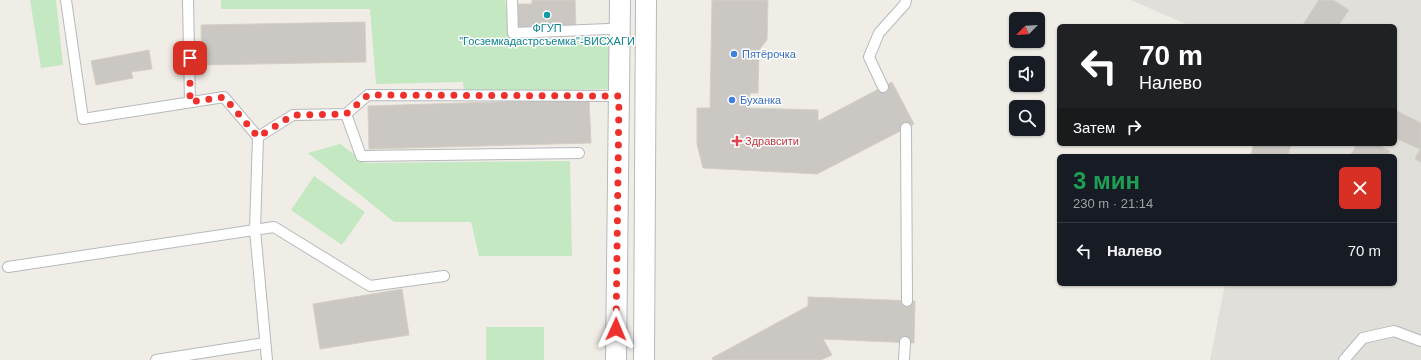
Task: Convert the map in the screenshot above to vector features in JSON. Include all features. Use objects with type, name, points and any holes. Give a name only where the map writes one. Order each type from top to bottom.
[{"type":"street","points":[[616,360],[620,0]]},
{"type":"street","points":[[644,360],[646,0]]},
{"type":"lane","points":[[66,0],[83,119],[224,97],[258,137],[255,230],[267,360]]},
{"type":"lane","points":[[188,0],[190,102]]},
{"type":"lane","points":[[512,0],[513,33],[608,29]]},
{"type":"lane","points":[[883,87],[869,57],[879,33],[905,4],[906,0]]},
{"type":"lane","points":[[258,137],[293,115],[346,114],[368,95],[619,96]]},
{"type":"lane","points":[[346,114],[361,156],[579,153]]},
{"type":"lane","points":[[906,128],[907,301]]},
{"type":"lane","points":[[8,267],[274,227],[370,286],[444,276]]},
{"type":"lane","points":[[1344,360],[1362,338],[1394,331],[1421,341]]},
{"type":"lane","points":[[904,342],[904,360]]},
{"type":"lane","points":[[156,360],[265,343]]},
{"type":"shaded area","points":[[1131,0],[1421,0],[1421,360],[1210,360],[1225,286],[1397,286],[1397,154],[1250,154],[1252,146],[1397,146],[1397,24],[1185,24]]},
{"type":"green space","points":[[30,0],[56,0],[63,65],[41,68]]},
{"type":"green space","points":[[221,0],[505,0],[510,40],[609,37],[610,89],[464,92],[463,82],[376,84],[370,9],[221,9]]},
{"type":"green space","points":[[340,144],[366,163],[570,161],[572,256],[479,256],[471,222],[394,222],[308,153]]},
{"type":"green space","points":[[314,176],[365,212],[342,245],[291,210]]},
{"type":"green space","points":[[486,327],[544,327],[544,360],[486,360]]},
{"type":"building","name":"ФГУП \"Госземкадастрсъемка\"-ВИСХАГИ","points":[[532,0],[575,0],[576,27],[518,29],[518,4],[532,4]]},
{"type":"building","points":[[712,0],[768,0],[767,40],[759,50],[758,93],[750,93],[749,108],[818,110],[818,121],[892,82],[914,124],[817,174],[703,168],[697,144],[697,108],[710,108]]},
{"type":"building","points":[[1319,0],[1333,0],[1349,10],[1339,24],[1303,24]]},
{"type":"building","points":[[365,22],[366,62],[202,65],[201,25]]},
{"type":"building","points":[[149,50],[152,69],[131,72],[133,78],[96,85],[91,61]]},
{"type":"building","points":[[589,99],[591,143],[369,149],[368,106]]},
{"type":"building","points":[[1397,111],[1421,123],[1421,162],[1415,159],[1420,149],[1397,139]]},
{"type":"building","points":[[1254,146],[1290,146],[1288,154],[1252,154]]},
{"type":"building","points":[[1356,146],[1381,146],[1390,151],[1388,154],[1351,154]]},
{"type":"building","points":[[402,289],[409,335],[320,349],[313,304]]},
{"type":"building","points":[[808,297],[915,301],[914,343],[823,339],[832,355],[821,360],[713,360],[712,358],[808,306]]},
{"type":"place","name":"ФГУП \"Госземкадастрсъемка\"-ВИСХАГИ","points":[[547,15]]},
{"type":"place","name":"Пятёрочка","points":[[734,54]]},
{"type":"place","name":"Буханка","points":[[732,100]]},
{"type":"place","name":"Здравсити","points":[[737,141]]},
{"type":"route","points":[[190,58],[190,102],[224,97],[258,137],[293,115],[346,114],[368,95],[619,96],[616,329]]}]
